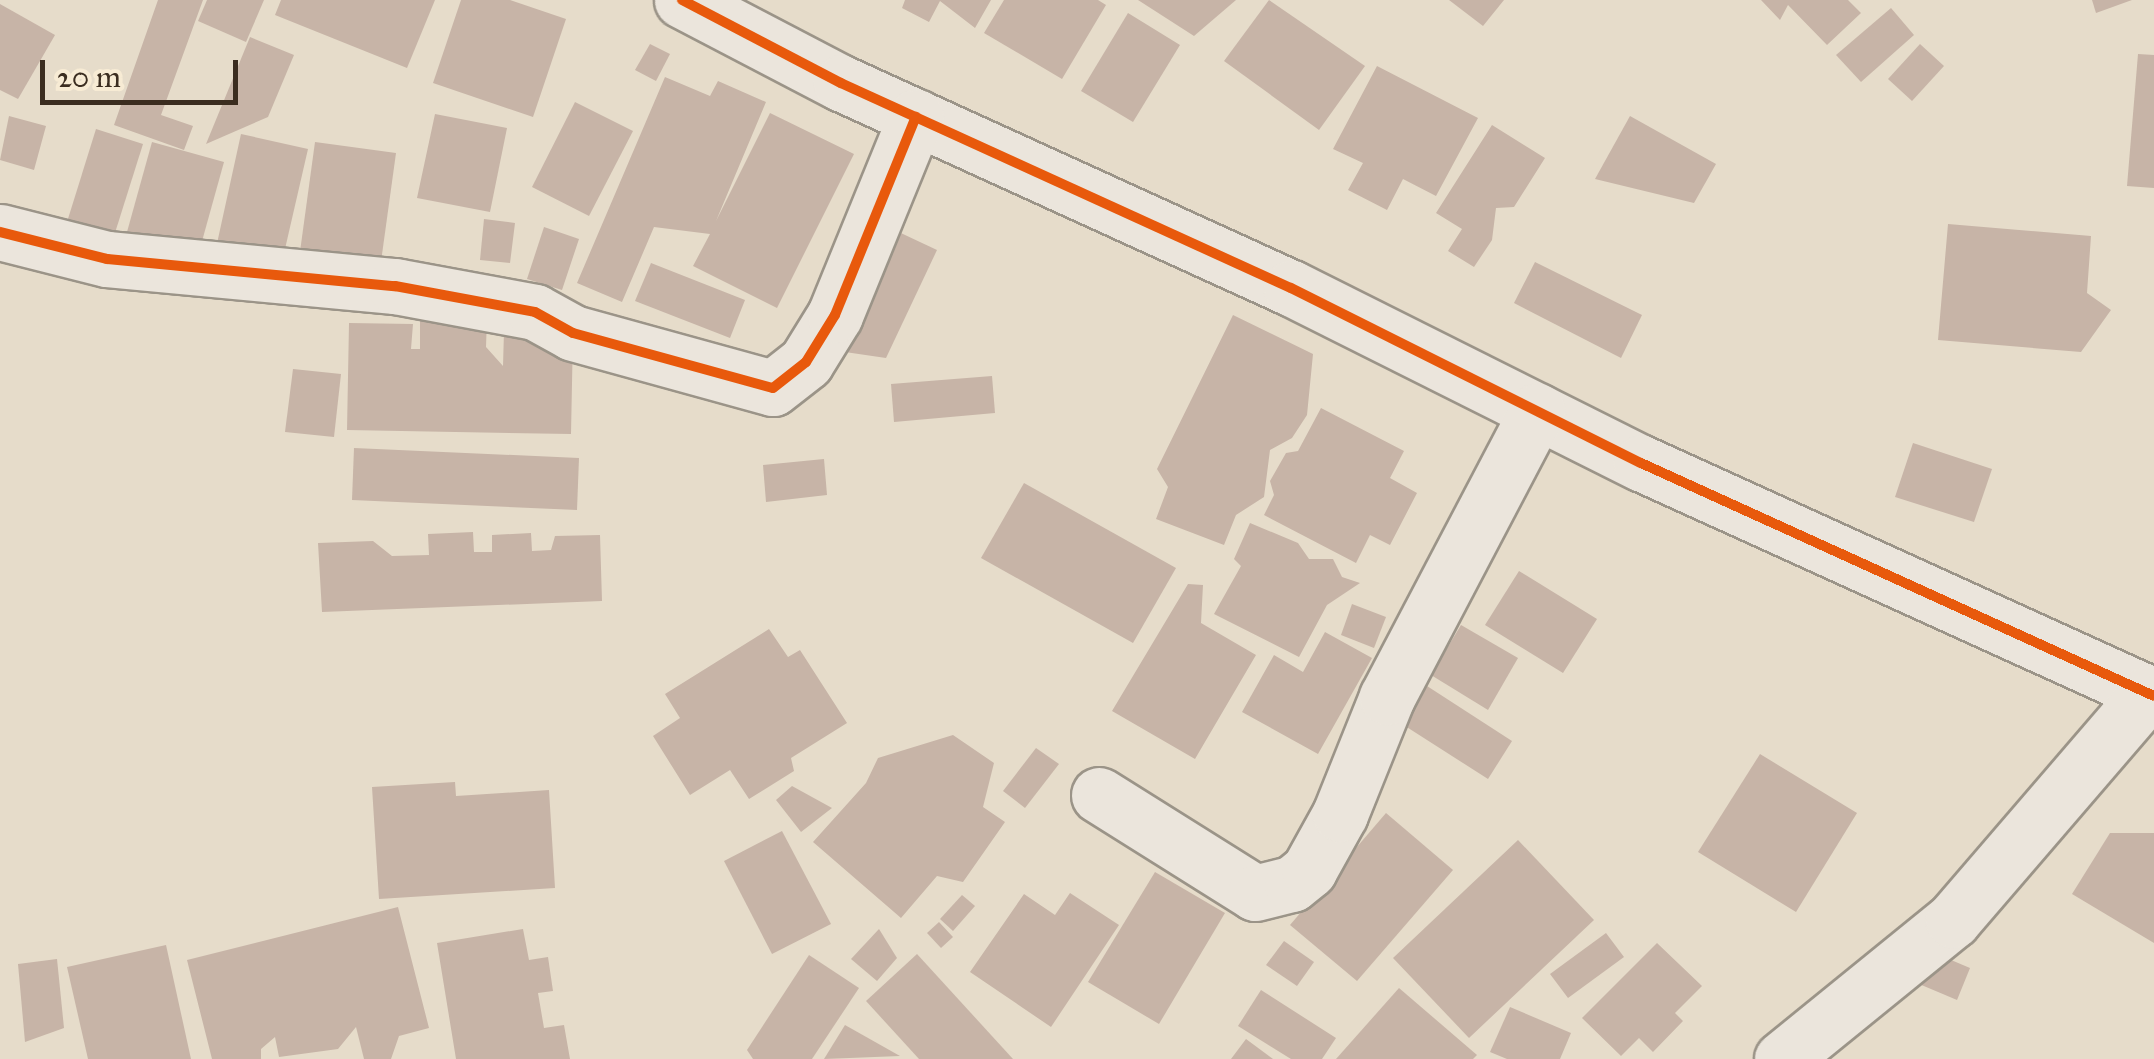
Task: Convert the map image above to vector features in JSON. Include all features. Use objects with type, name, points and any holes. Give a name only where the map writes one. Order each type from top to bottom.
[{"type":"street","points":[[682,0],[916,117],[1291,288],[1537,411],[2151,694],[1953,920],[1782,1059]]},
{"type":"street","points":[[0,232],[106,258],[395,286],[536,312],[573,333],[774,388],[806,362],[835,315],[916,117]]},
{"type":"street","points":[[1099,795],[1255,893],[1292,884],[1309,870],[1340,814],[1387,696],[1537,411]]},
{"type":"building","points":[[158,0],[203,0],[161,115],[193,126],[184,150],[114,125]]},
{"type":"building","points":[[207,0],[264,0],[246,42],[198,21]]},
{"type":"building","points":[[281,0],[435,0],[407,68],[275,15]]},
{"type":"building","points":[[461,0],[510,0],[566,19],[533,117],[433,83]]},
{"type":"building","points":[[905,0],[991,0],[975,28],[940,1],[929,22],[902,8]]},
{"type":"building","points":[[1004,0],[1098,0],[1106,5],[1062,79],[984,33]]},
{"type":"building","points":[[1138,0],[1236,0],[1194,36]]},
{"type":"building","points":[[1269,0],[1365,66],[1319,130],[1224,61]]},
{"type":"building","points":[[1449,0],[1504,0],[1483,26]]},
{"type":"building","points":[[1761,0],[1848,0],[1861,13],[1827,45],[1788,5],[1780,20]]},
{"type":"building","points":[[2092,0],[2132,0],[2096,13]]},
{"type":"building","points":[[0,4],[55,35],[18,99],[0,90]]},
{"type":"building","points":[[1891,8],[1914,35],[1861,82],[1836,55]]},
{"type":"building","points":[[1128,13],[1180,45],[1133,122],[1081,91]]},
{"type":"building","points":[[250,37],[294,55],[268,117],[206,144]]},
{"type":"building","points":[[650,44],[670,54],[656,81],[635,70]]},
{"type":"building","points":[[1920,44],[1944,66],[1912,101],[1888,79]]},
{"type":"building","points":[[2138,54],[2154,55],[2154,188],[2127,186]]},
{"type":"building","points":[[1377,66],[1478,118],[1436,196],[1403,179],[1387,210],[1348,190],[1363,163],[1333,149]]},
{"type":"building","points":[[665,77],[710,96],[718,81],[766,102],[716,221],[770,113],[854,154],[777,308],[693,266],[710,234],[654,227],[622,302],[577,283]]},
{"type":"building","points":[[575,102],[633,131],[589,216],[532,187]]},
{"type":"building","points":[[435,114],[507,128],[490,212],[417,198]]},
{"type":"building","points":[[9,116],[46,126],[34,170],[0,160]]},
{"type":"building","points":[[1630,116],[1716,164],[1694,203],[1595,179]]},
{"type":"building","points":[[1492,125],[1545,158],[1514,207],[1496,208],[1492,240],[1474,267],[1448,251],[1462,229],[1436,213]]},
{"type":"building","points":[[96,129],[143,144],[114,236],[67,222]]},
{"type":"building","points":[[241,134],[308,149],[282,262],[216,248]]},
{"type":"building","points":[[152,142],[224,162],[199,252],[127,232]]},
{"type":"building","points":[[315,142],[396,153],[380,269],[299,259]]},
{"type":"building","points":[[484,219],[515,223],[510,263],[480,260]]},
{"type":"building","points":[[1948,224],[2091,236],[2087,293],[2111,310],[2081,352],[1938,340]]},
{"type":"building","points":[[544,227],[579,239],[562,290],[527,279]]},
{"type":"building","points":[[888,227],[937,250],[886,358],[845,352],[852,303]]},
{"type":"building","points":[[1535,262],[1642,315],[1621,358],[1514,303]]},
{"type":"building","points":[[651,263],[745,300],[730,338],[635,301]]},
{"type":"building","points":[[1233,315],[1313,354],[1307,415],[1292,438],[1270,450],[1264,497],[1236,515],[1224,545],[1156,519],[1168,487],[1157,469]]},
{"type":"building","points":[[420,316],[487,317],[486,347],[503,366],[504,331],[573,333],[571,434],[347,430],[349,323],[413,324],[411,349],[420,349]]},
{"type":"building","points":[[293,369],[341,374],[334,437],[285,432]]},
{"type":"building","points":[[992,376],[995,413],[894,422],[891,384]]},
{"type":"building","points":[[1321,408],[1404,451],[1390,478],[1417,493],[1390,545],[1370,535],[1356,563],[1264,515],[1274,495],[1270,481],[1286,453],[1298,451]]},
{"type":"building","points":[[1913,443],[1992,469],[1974,522],[1895,497]]},
{"type":"building","points":[[354,448],[579,458],[577,510],[352,500]]},
{"type":"building","points":[[824,459],[827,495],[766,502],[763,465]]},
{"type":"building","points":[[1024,483],[1176,568],[1133,643],[981,558]]},
{"type":"building","points":[[1250,523],[1298,543],[1309,559],[1333,559],[1342,577],[1360,583],[1327,605],[1299,657],[1214,614],[1241,566],[1234,559]]},
{"type":"building","points":[[473,532],[474,552],[492,552],[492,535],[531,533],[532,551],[551,550],[555,536],[600,535],[602,601],[322,612],[318,543],[373,541],[392,556],[429,555],[428,534]]},
{"type":"building","points":[[1519,571],[1597,619],[1563,673],[1485,625]]},
{"type":"building","points":[[1188,584],[1203,585],[1201,623],[1256,655],[1195,759],[1112,711]]},
{"type":"building","points":[[1352,604],[1386,617],[1374,648],[1341,635]]},
{"type":"building","points":[[1461,625],[1518,658],[1488,710],[1431,675]]},
{"type":"building","points":[[769,629],[788,657],[800,650],[847,723],[791,758],[794,771],[749,799],[730,770],[690,795],[653,736],[680,718],[665,694]]},
{"type":"building","points":[[1325,632],[1372,658],[1318,754],[1242,712],[1274,655],[1303,672]]},
{"type":"building","points":[[1427,686],[1512,741],[1488,779],[1402,724]]},
{"type":"building","points":[[953,735],[994,763],[983,807],[1005,822],[963,882],[937,876],[901,918],[813,842],[866,783],[878,758]]},
{"type":"building","points":[[1036,748],[1059,764],[1025,808],[1003,791]]},
{"type":"building","points":[[1760,754],[1857,813],[1796,912],[1698,852]]},
{"type":"building","points":[[455,782],[456,796],[549,790],[555,888],[379,899],[372,787]]},
{"type":"building","points":[[792,786],[832,808],[801,832],[776,800]]},
{"type":"building","points":[[1386,813],[1453,870],[1357,981],[1290,925]]},
{"type":"building","points":[[782,831],[831,924],[772,954],[724,861]]},
{"type":"building","points":[[2110,833],[2154,833],[2154,943],[2072,894]]},
{"type":"building","points":[[1518,840],[1594,920],[1469,1038],[1393,958]]},
{"type":"building","points":[[1155,872],[1225,913],[1159,1024],[1088,982]]},
{"type":"building","points":[[1070,893],[1119,925],[1051,1027],[970,972],[1024,894],[1055,915]]},
{"type":"building","points":[[962,895],[975,906],[953,931],[940,919]]},
{"type":"building","points":[[398,907],[429,1028],[399,1036],[391,1059],[364,1059],[356,1027],[338,1049],[279,1057],[275,1037],[261,1049],[261,1059],[212,1059],[187,960]]},
{"type":"building","points":[[939,922],[953,937],[941,948],[927,933]]},
{"type":"building","points":[[523,929],[529,960],[548,957],[553,991],[538,993],[544,1028],[564,1025],[570,1059],[456,1059],[437,943]]},
{"type":"building","points":[[879,929],[897,958],[877,981],[851,959]]},
{"type":"building","points":[[1606,933],[1624,957],[1568,998],[1550,974]]},
{"type":"building","points":[[1284,941],[1314,962],[1297,986],[1266,965]]},
{"type":"building","points":[[1657,943],[1702,986],[1675,1013],[1683,1021],[1653,1052],[1639,1038],[1621,1056],[1582,1018]]},
{"type":"building","points":[[166,945],[191,1059],[88,1059],[67,967]]},
{"type":"building","points":[[1925,949],[1970,968],[1957,1000],[1912,981]]},
{"type":"building","points":[[917,954],[1013,1059],[919,1059],[866,1001]]},
{"type":"building","points":[[809,955],[859,988],[812,1059],[753,1059],[747,1050]]},
{"type":"building","points":[[57,959],[64,1028],[25,1042],[18,964]]},
{"type":"building","points":[[1399,988],[1477,1055],[1473,1059],[1336,1059]]},
{"type":"building","points":[[1261,990],[1336,1038],[1322,1059],[1291,1059],[1238,1026]]},
{"type":"building","points":[[1510,1007],[1571,1033],[1560,1059],[1507,1059],[1490,1052]]},
{"type":"building","points":[[845,1025],[900,1056],[824,1059]]},
{"type":"building","points":[[1246,1039],[1273,1059],[1231,1059]]},
{"type":"cycle path","points":[[682,0],[841,83],[1291,288],[1641,463],[2154,696]]},
{"type":"cycle path","points":[[0,232],[107,259],[395,286],[535,312],[573,333],[773,388],[806,362],[835,315],[916,117]]}]
